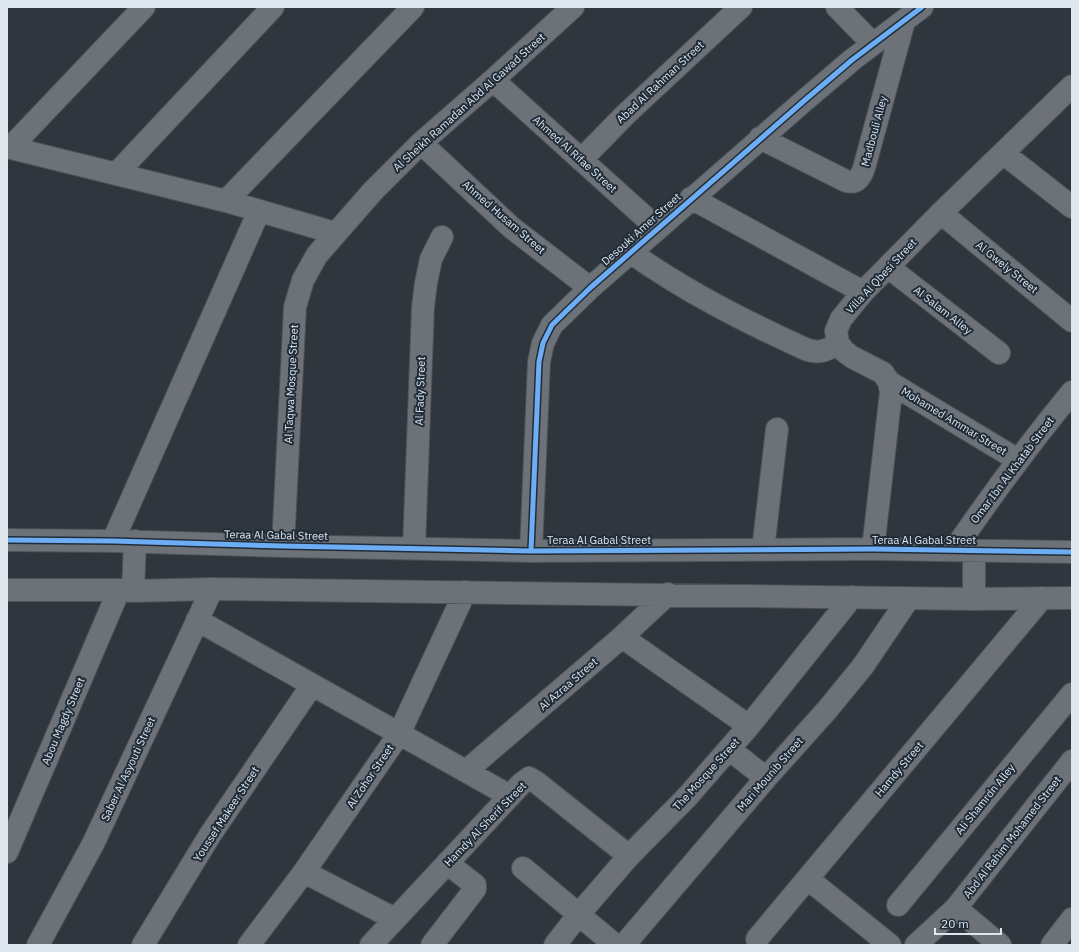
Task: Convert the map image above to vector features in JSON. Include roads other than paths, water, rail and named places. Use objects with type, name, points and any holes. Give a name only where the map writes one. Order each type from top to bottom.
[{"type":"street","points":[[9,148],[144,7]]},
{"type":"street","points":[[116,174],[273,7]]},
{"type":"street","points":[[226,201],[413,7]]},
{"type":"street","name":"Al Sheikh Ramadan Abd Al Gawad Street","points":[[335,233],[373,191],[421,143],[573,7]]},
{"type":"street","name":"Abad Al Rahman Street","points":[[581,160],[626,114],[741,7]]},
{"type":"street","points":[[837,7],[873,44]]},
{"type":"street","name":"Desouki Amer Street","points":[[531,550],[538,362],[543,343],[552,325],[630,252],[760,138],[873,44],[922,7]]},
{"type":"street","name":"Madbouli Alley","points":[[760,138],[846,182],[852,183],[858,180],[862,175],[904,21]]},
{"type":"street","name":"Ahmed Al Rifae Street","points":[[493,80],[657,228]]},
{"type":"street","name":"Villa Al Qbesi Street","points":[[838,343],[836,331],[841,319],[863,292],[941,213],[1072,86]]},
{"type":"street","name":"Ahmed Husam Street","points":[[421,143],[512,228],[590,288]]},
{"type":"street","points":[[9,148],[226,201],[335,233]]},
{"type":"street","points":[[1003,153],[1072,207]]},
{"type":"street","points":[[691,198],[863,292]]},
{"type":"street","points":[[113,541],[259,211]]},
{"type":"street","name":"Al Gwely Street","points":[[941,213],[1072,321]]},
{"type":"street","name":"Al Taqwa Mosque Street","points":[[283,546],[294,307],[303,280],[317,255],[335,233]]},
{"type":"street","name":"Al Fady Street","points":[[414,548],[423,307],[431,259],[442,237]]},
{"type":"street","points":[[630,252],[682,288],[748,323],[811,352],[821,352],[830,349],[838,343],[844,351],[852,357],[883,373],[889,382],[891,392],[873,549]]},
{"type":"street","name":"Al Salam Alley","points":[[888,267],[999,353]]},
{"type":"street","name":"Mohamed Ammar Street","points":[[889,382],[1018,460]]},
{"type":"street","name":"Omar Ibn Al Khatab Street","points":[[964,550],[1018,460],[1072,392]]},
{"type":"street","points":[[762,550],[777,429]]},
{"type":"street","name":"Teraa Al Gabal Street","points":[[7,540],[113,541],[134,546],[283,546],[531,550],[873,549],[1072,552]]},
{"type":"street","points":[[129,587],[134,546]]},
{"type":"street","points":[[964,550],[974,599]]},
{"type":"street","points":[[7,590],[129,587],[974,599],[1072,598]]},
{"type":"street","name":"Abou Magdy Street","points":[[7,851],[129,587]]},
{"type":"street","name":"Saber Al Asyouti Street","points":[[47,942],[212,589]]},
{"type":"street","name":"Al Zohor Street","points":[[248,945],[304,872],[398,734],[464,592]]},
{"type":"street","name":"Al Azraa Street","points":[[466,771],[622,638],[668,594]]},
{"type":"street","name":"The Mosque Street","points":[[555,945],[578,914],[629,856],[687,797],[749,726],[852,597]]},
{"type":"street","name":"Mari Mounib Street","points":[[624,945],[766,778],[827,710],[863,666],[909,598]]},
{"type":"street","name":"Hamdy Street","points":[[757,940],[1042,598]]},
{"type":"street","points":[[197,620],[510,796]]},
{"type":"street","points":[[622,638],[749,726]]},
{"type":"street","name":"Youssef Makeer Street","points":[[143,945],[210,835],[312,685]]},
{"type":"street","name":"Ali Shamrdn Alley","points":[[898,905],[1072,694]]},
{"type":"street","points":[[729,749],[766,778]]},
{"type":"street","name":"Abd Al Rahim Mohamed Street","points":[[916,945],[956,908],[1072,761]]},
{"type":"street","name":"Hamdy Al Sherif Street","points":[[371,945],[525,780],[529,778],[629,856]]},
{"type":"street","points":[[432,945],[476,889],[475,885],[447,863]]},
{"type":"street","points":[[523,868],[615,945]]},
{"type":"street","points":[[304,872],[395,919]]},
{"type":"street","points":[[808,879],[890,945]]},
{"type":"street","points":[[956,908],[1000,945]]},
{"type":"street","points":[[1052,945],[1072,919]]}]
